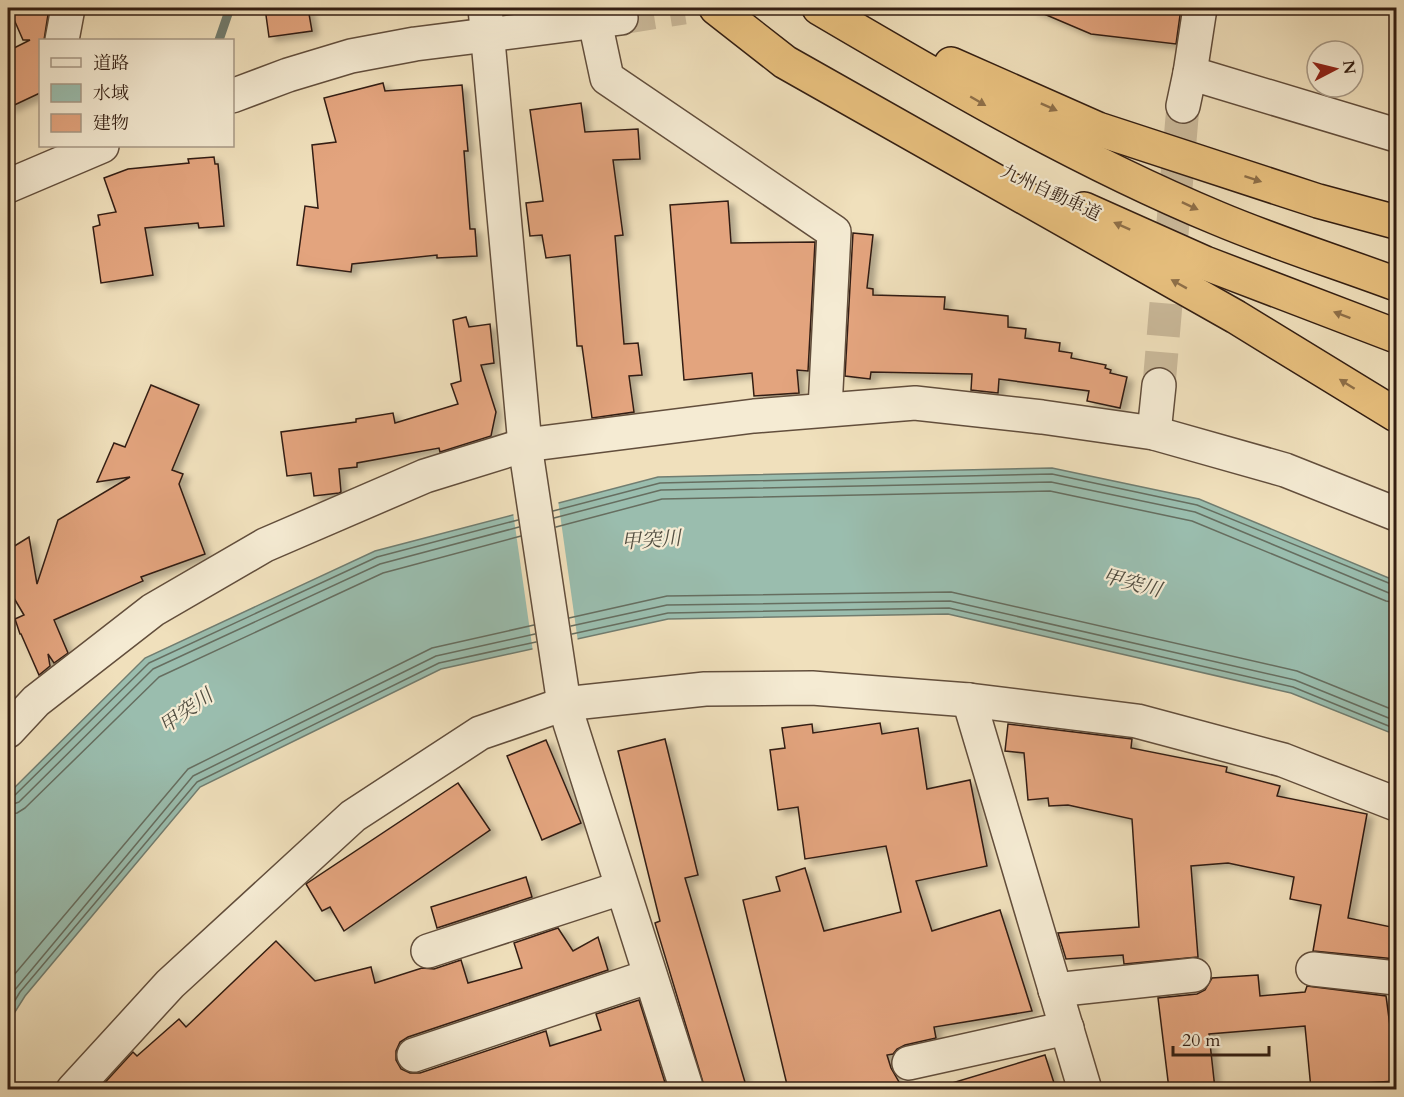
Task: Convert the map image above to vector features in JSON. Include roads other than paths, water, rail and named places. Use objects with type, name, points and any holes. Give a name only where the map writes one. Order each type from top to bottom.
[{"type":"highway","points":[[716,8],[785,62],[1236,317],[1396,415]]},
{"type":"highway","name":"九州自動車道","points":[[727,8],[966,153],[1205,263],[1396,336]]},
{"type":"highway","points":[[821,8],[1098,129],[1318,201],[1396,222]]},
{"type":"highway","points":[[821,8],[989,107],[1099,164],[1217,218],[1396,284]]},
{"type":"street","points":[[62,39],[68,8]]},
{"type":"street","points":[[1182,106],[1190,73],[1200,8]]},
{"type":"street","points":[[234,95],[288,75],[351,56],[416,44],[486,21],[608,20],[607,78],[834,232],[825,409]]},
{"type":"street","points":[[486,21],[525,445],[564,704],[687,1089]]},
{"type":"street","points":[[1190,73],[1396,135]]},
{"type":"street","points":[[8,186],[95,147]]},
{"type":"street","points":[[1154,433],[1159,385]]},
{"type":"street","points":[[8,731],[36,701],[153,610],[265,545],[425,476],[525,445],[754,416],[915,403],[1042,417],[1154,433],[1285,470],[1396,514]]},
{"type":"street","points":[[73,1089],[170,984],[353,816],[480,733],[564,704],[705,689],[812,688],[969,700],[1137,721],[1283,760],[1396,804]]},
{"type":"street","points":[[969,700],[1085,1089]]},
{"type":"street","points":[[428,951],[621,888]]},
{"type":"street","points":[[1313,969],[1396,978]]},
{"type":"street","points":[[1055,990],[1194,975]]},
{"type":"street","points":[[414,1055],[650,976]]},
{"type":"street","points":[[909,1063],[1067,1028]]},
{"type":"water","name":"甲突川","points":[[1052,468],[1199,499],[1396,581],[1396,735],[1291,693],[948,614],[668,619],[441,669],[200,787],[25,996],[8,1023],[8,794],[145,658],[375,551],[658,477]]},
{"type":"waterway","points":[[219,39],[230,8]]},
{"type":"tunnel","points":[[621,18],[684,8]]},
{"type":"tunnel","points":[[1159,385],[1183,106]]}]
